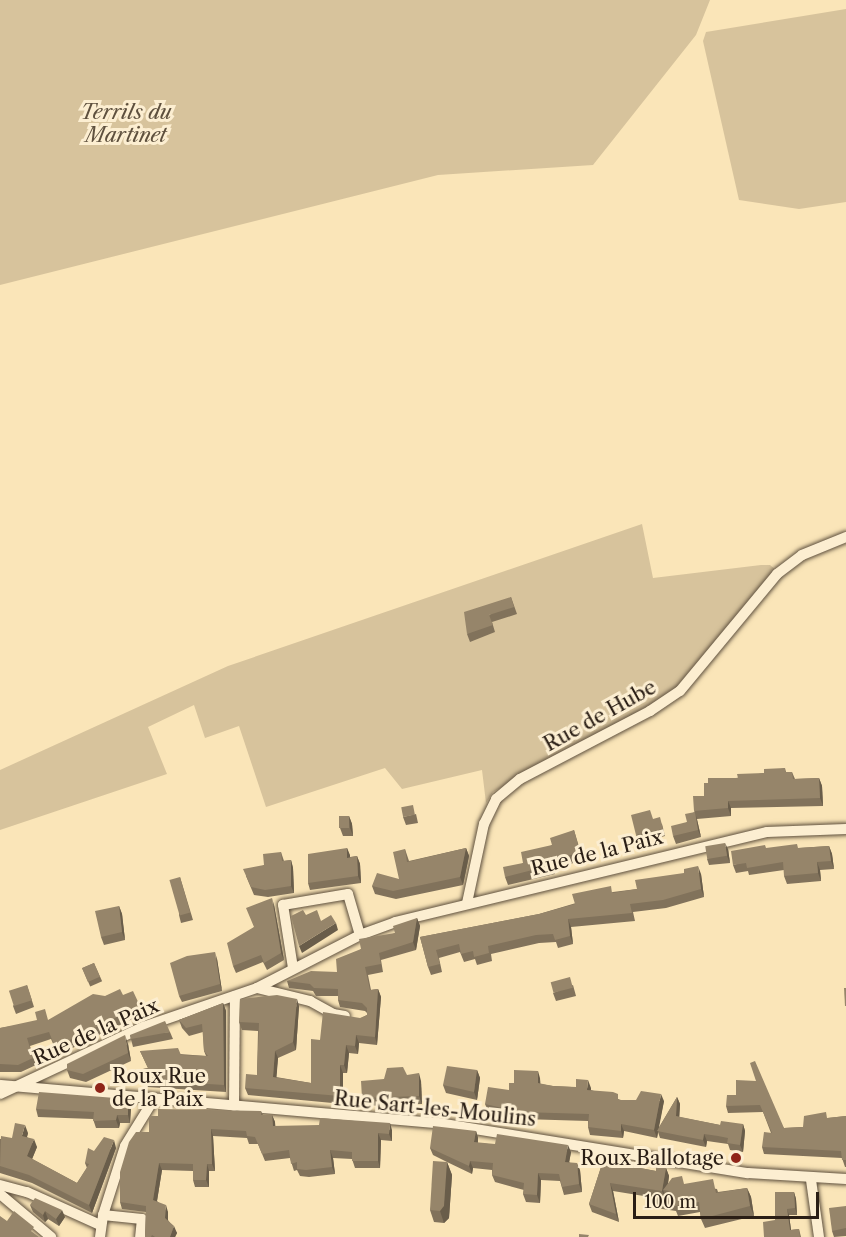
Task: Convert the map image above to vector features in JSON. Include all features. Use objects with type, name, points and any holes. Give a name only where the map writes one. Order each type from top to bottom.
[{"type":"street","name":"Rue de Hube","points":[[467,903],[484,824],[496,799],[520,779],[650,711],[680,691],[777,574],[802,555],[846,537]]},
{"type":"street","name":"Rue de la Paix","points":[[0,1094],[143,1027],[257,988],[360,935],[467,903],[767,832],[846,829]]},
{"type":"street","points":[[293,968],[283,905],[348,894],[360,935]]},
{"type":"street","points":[[257,988],[310,1001],[333,1014],[363,1018]]},
{"type":"street","points":[[234,1106],[235,996]]},
{"type":"street","name":"Rue Sart-les-Moulins","points":[[0,1085],[438,1123],[811,1180],[846,1179]]},
{"type":"street","points":[[100,1237],[102,1220],[125,1146],[154,1099]]},
{"type":"street","points":[[811,1180],[819,1237]]},
{"type":"street","points":[[0,1185],[27,1192],[102,1220],[142,1219],[141,1237]]},
{"type":"street","points":[[0,1194],[51,1237]]},
{"type":"green space","name":"Terrils du Martinet","points":[[0,0],[710,0],[696,35],[593,165],[438,175],[0,285]]},
{"type":"green space","points":[[846,9],[846,202],[799,209],[739,200],[703,41],[706,32]]},
{"type":"green space","points":[[642,524],[653,578],[761,565],[770,565],[776,570],[671,693],[493,792],[486,803],[482,770],[402,789],[385,768],[266,807],[239,726],[205,738],[194,705],[148,727],[167,774],[0,830],[0,770],[228,666]]},
{"type":"building","points":[[511,597],[514,607],[489,615],[493,625],[467,634],[464,612]]},
{"type":"building","points":[[785,768],[785,772],[792,772],[793,779],[819,778],[820,798],[728,801],[728,808],[694,811],[693,796],[704,796],[704,783],[708,783],[708,778],[738,778],[737,774],[764,773],[764,769]]},
{"type":"building","points":[[413,805],[415,815],[403,817],[401,807]]},
{"type":"building","points":[[650,810],[653,819],[660,817],[663,829],[636,835],[631,815]]},
{"type":"building","points":[[695,812],[698,830],[673,836],[671,826],[687,822],[685,814]]},
{"type":"building","points":[[339,816],[349,816],[349,828],[339,828]]},
{"type":"building","points":[[574,830],[580,852],[551,861],[552,865],[505,877],[503,867],[523,863],[521,852],[552,845],[550,838]]},
{"type":"building","points":[[725,843],[727,856],[707,859],[705,846]]},
{"type":"building","points":[[797,844],[798,848],[829,846],[831,861],[817,862],[818,873],[784,876],[783,862],[747,868],[746,863],[733,865],[731,851],[765,845],[766,848]]},
{"type":"building","points":[[347,848],[347,858],[357,856],[358,876],[308,883],[308,854]]},
{"type":"building","points":[[466,848],[460,877],[393,891],[372,886],[377,873],[399,879],[393,852],[405,849],[407,862]]},
{"type":"building","points":[[281,852],[282,861],[291,860],[291,886],[265,890],[251,887],[243,869],[264,865],[263,854]]},
{"type":"building","points":[[698,866],[701,889],[663,900],[630,904],[632,913],[568,919],[570,936],[555,940],[553,934],[536,935],[488,946],[489,953],[474,957],[473,951],[461,954],[459,944],[436,950],[440,964],[428,967],[420,937],[539,914],[575,904],[572,894],[611,886],[612,893],[637,889],[635,880],[684,873],[684,869]]},
{"type":"building","points":[[180,877],[190,913],[180,916],[169,880]]},
{"type":"building","points":[[272,898],[281,953],[264,963],[261,955],[233,966],[227,943],[254,927],[246,908]]},
{"type":"building","points":[[119,906],[122,932],[101,937],[95,911]]},
{"type":"building","points":[[303,910],[306,915],[317,910],[321,921],[331,915],[336,923],[299,946],[291,916]]},
{"type":"building","points":[[417,918],[413,942],[379,953],[381,964],[365,967],[370,990],[378,989],[375,1037],[356,1035],[355,1046],[346,1045],[344,1065],[340,1065],[340,1096],[245,1088],[246,1074],[257,1075],[259,1023],[239,1022],[240,999],[277,995],[297,999],[293,1042],[275,1051],[273,1077],[311,1083],[311,1039],[320,1040],[323,1012],[360,1018],[367,1015],[367,1008],[362,1003],[338,1000],[338,989],[314,988],[310,984],[287,981],[311,971],[337,972],[336,959],[361,949],[359,939],[395,933],[393,926]]},
{"type":"building","points":[[215,952],[220,984],[179,996],[170,963],[187,956]]},
{"type":"building","points":[[94,963],[100,977],[88,982],[82,968]]},
{"type":"building","points":[[570,977],[573,988],[554,993],[551,982]]},
{"type":"building","points":[[27,985],[32,1000],[14,1006],[9,991]]},
{"type":"building","points":[[844,988],[846,988],[846,1006],[845,1006]]},
{"type":"building","points":[[120,989],[123,995],[133,991],[140,1006],[55,1047],[49,1032],[27,1038],[33,1058],[18,1065],[0,1064],[0,1028],[37,1020],[35,1012],[45,1009],[48,1020],[93,994],[105,996]]},
{"type":"building","points":[[223,1003],[224,1085],[144,1080],[138,1070],[148,1068],[140,1051],[178,1048],[181,1055],[208,1056],[204,1051],[202,1024],[186,1028],[179,1020]]},
{"type":"building","points":[[165,1021],[170,1032],[131,1039],[130,1035]]},
{"type":"building","points":[[125,1035],[128,1053],[83,1074],[67,1070],[67,1064]]},
{"type":"building","points":[[755,1061],[784,1128],[803,1127],[804,1116],[826,1112],[827,1118],[846,1116],[846,1160],[842,1160],[841,1151],[762,1147],[764,1132],[772,1133],[760,1105],[726,1106],[727,1095],[736,1095],[736,1080],[756,1081],[750,1063]]},
{"type":"building","points":[[447,1066],[477,1070],[474,1092],[443,1085]]},
{"type":"building","points":[[403,1067],[407,1075],[419,1073],[419,1096],[362,1098],[361,1081],[384,1079],[387,1068]]},
{"type":"building","points":[[514,1070],[538,1071],[538,1083],[553,1086],[576,1087],[576,1079],[588,1080],[587,1090],[613,1092],[618,1094],[618,1100],[636,1100],[641,1091],[661,1094],[654,1130],[621,1124],[621,1131],[588,1127],[589,1114],[520,1112],[485,1104],[488,1087],[509,1090],[509,1083],[514,1083]]},
{"type":"building","points":[[39,1092],[128,1099],[128,1115],[117,1115],[116,1120],[93,1121],[94,1112],[36,1109]]},
{"type":"building","points":[[677,1097],[676,1116],[720,1125],[721,1121],[743,1124],[740,1145],[727,1143],[728,1138],[718,1136],[704,1134],[703,1140],[657,1131]]},
{"type":"building","points":[[158,1109],[261,1111],[261,1115],[272,1115],[273,1126],[319,1125],[320,1118],[390,1123],[389,1134],[378,1133],[378,1161],[352,1161],[352,1152],[330,1150],[332,1167],[306,1170],[297,1169],[297,1162],[291,1164],[289,1150],[262,1154],[255,1137],[247,1136],[246,1131],[211,1129],[212,1164],[207,1164],[206,1180],[193,1180],[193,1164],[159,1163],[153,1200],[166,1205],[165,1218],[174,1226],[170,1237],[152,1235],[145,1237],[146,1206],[120,1202],[120,1172],[129,1142],[136,1132],[149,1132],[149,1116],[158,1116]]},
{"type":"building","points":[[15,1123],[25,1125],[22,1136],[34,1139],[27,1156],[77,1183],[89,1164],[85,1163],[88,1148],[94,1151],[104,1137],[114,1140],[89,1205],[29,1175],[0,1166],[1,1136],[12,1138]]},
{"type":"building","points":[[433,1126],[476,1131],[474,1142],[495,1144],[497,1134],[568,1145],[565,1162],[577,1163],[579,1184],[562,1187],[559,1174],[538,1173],[537,1195],[523,1194],[524,1183],[492,1175],[493,1163],[470,1161],[469,1166],[430,1148]]},
{"type":"building","points":[[433,1161],[447,1162],[444,1206],[440,1211],[430,1210]]},
{"type":"building","points":[[603,1161],[656,1171],[656,1167],[666,1168],[662,1191],[610,1183],[616,1214],[589,1204]]},
{"type":"building","points":[[682,1176],[684,1184],[713,1179],[716,1193],[747,1188],[750,1206],[701,1219],[699,1202],[675,1206],[674,1201],[653,1199],[670,1191],[663,1190],[672,1178]]},
{"type":"building","points":[[775,1192],[794,1192],[795,1208],[787,1209],[790,1230],[799,1229],[800,1237],[764,1237],[763,1222],[775,1220]]},
{"type":"building","points":[[35,1198],[62,1210],[56,1219],[45,1211],[43,1215],[30,1205]]},
{"type":"building","points":[[846,1206],[846,1228],[832,1231],[829,1208]]},
{"type":"building","points":[[14,1211],[34,1227],[31,1231],[39,1237],[0,1237],[0,1216],[7,1221]]},
{"type":"building","points":[[579,1234],[589,1235],[579,1237]]},
{"type":"place","name":"Roux Rue de la Paix","points":[[100,1088]]},
{"type":"place","name":"Roux Ballotage","points":[[736,1158]]}]
